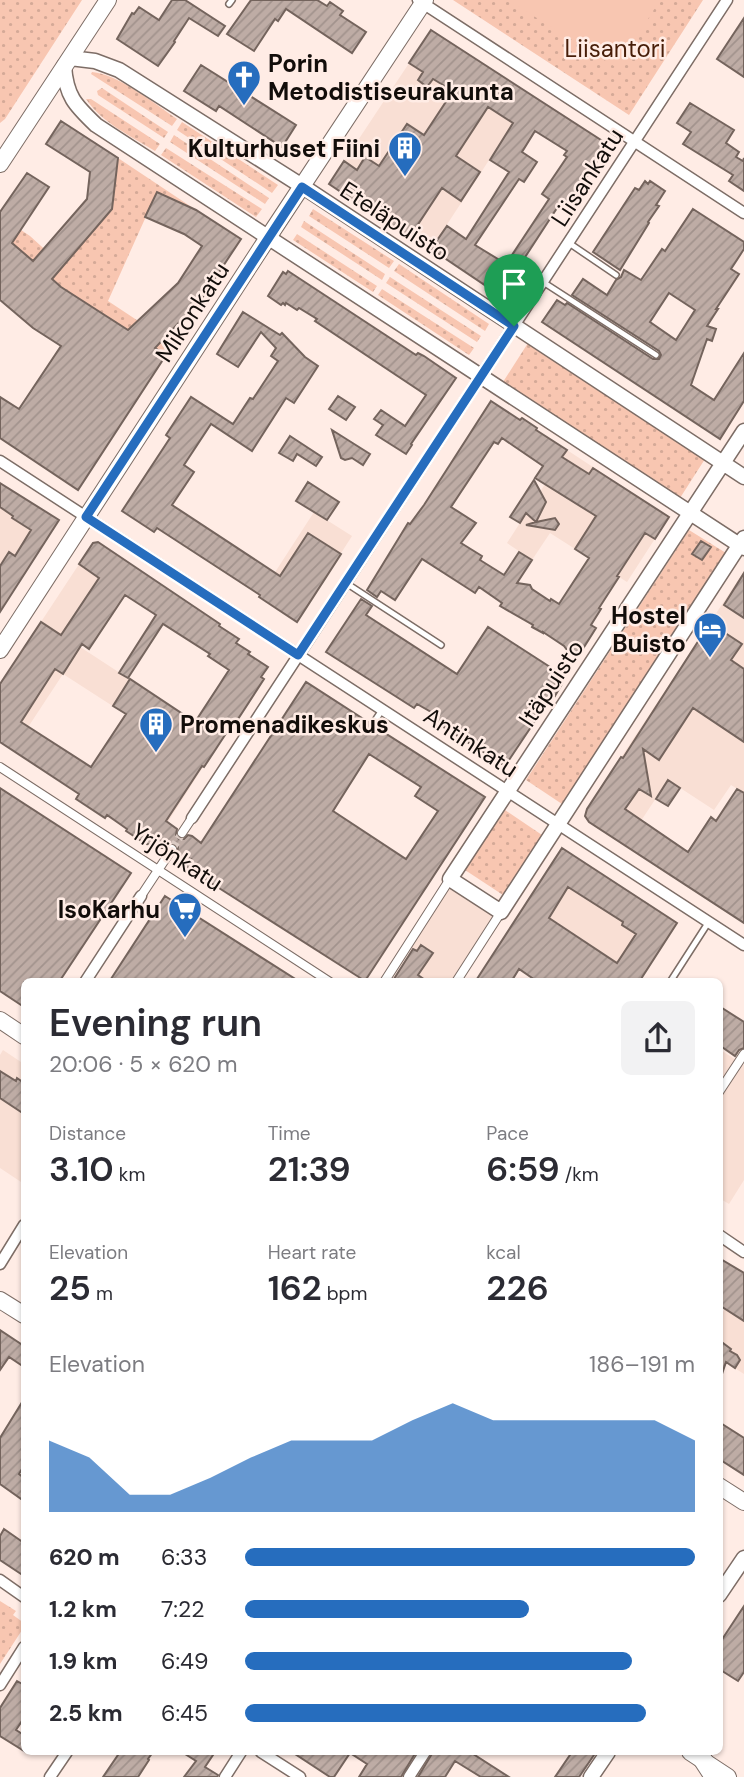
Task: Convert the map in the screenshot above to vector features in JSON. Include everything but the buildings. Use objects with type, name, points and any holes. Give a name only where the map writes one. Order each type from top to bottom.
[{"type":"main road","points":[[0,164],[108,0]]},
{"type":"main road","name":"Mikonkatu","points":[[0,649],[422,1]]},
{"type":"main road","points":[[0,1020],[21,1034]]},
{"type":"main road","points":[[0,1300],[21,1313]]},
{"type":"main road","points":[[723,1489],[744,1502]]},
{"type":"main road","points":[[696,1756],[714,1777]]},
{"type":"main road","points":[[696,1756],[728,1777]]},
{"type":"main road","points":[[696,1756],[721,1765],[738,1777]]},
{"type":"street","name":"Liisankatu","points":[[182,833],[727,0]]},
{"type":"street","points":[[422,1],[744,213]]},
{"type":"street","name":"Eteläpuisto","points":[[67,62],[95,61],[119,70],[744,477]]},
{"type":"street","points":[[67,62],[66,84],[71,97],[96,125],[690,513],[742,544],[459,978]]},
{"type":"street","name":"Itäpuisto","points":[[387,978],[744,431]]},
{"type":"street","name":"Antinkatu","points":[[0,461],[744,945]]},
{"type":"street","name":"Yrjönkatu","points":[[0,767],[324,978]]},
{"type":"street","points":[[88,978],[172,849]]},
{"type":"street","points":[[450,879],[501,912]]},
{"type":"street","points":[[723,1086],[744,1054]]},
{"type":"street","points":[[0,1264],[21,1230]]},
{"type":"street","points":[[723,1237],[742,1247]]},
{"type":"street","points":[[723,1589],[744,1559]]},
{"type":"street","points":[[0,1580],[21,1595]]},
{"type":"street","points":[[0,1685],[21,1652]]},
{"type":"street","points":[[50,1777],[65,1755]]},
{"type":"street","points":[[225,1777],[240,1755]]},
{"type":"street","points":[[266,1755],[300,1777]]},
{"type":"street","points":[[409,1777],[423,1755]]},
{"type":"street","points":[[591,1777],[606,1755]]},
{"type":"lane","points":[[569,243],[615,275]]},
{"type":"lane","points":[[543,282],[656,355]]},
{"type":"lane","points":[[346,583],[441,645]]},
{"type":"lane","points":[[372,725],[383,710]]},
{"type":"lane","points":[[673,978],[708,923]]},
{"type":"shaded area","points":[[431,30],[546,106],[508,131],[431,249],[409,238],[329,184]]},
{"type":"shaded area","points":[[567,450],[669,517],[627,582],[550,533],[532,560],[507,543]]},
{"type":"shaded area","points":[[8,487],[59,520],[7,601],[0,596],[0,499]]},
{"type":"shaded area","points":[[314,512],[352,536],[297,622],[259,597]]},
{"type":"shaded area","points":[[98,542],[124,559],[71,641],[221,739],[153,845],[146,844],[107,816],[105,818],[76,799],[79,794],[76,791],[125,714],[63,674],[13,750],[0,743],[0,684],[93,543]]},
{"type":"shaded area","points":[[744,571],[744,793],[731,785],[714,810],[668,780],[625,845],[589,822],[585,812]]},
{"type":"shaded area","points":[[562,848],[677,923],[642,978],[561,978],[502,940]]},
{"type":"shaded area","points":[[447,884],[498,917],[459,978],[418,978],[432,953],[421,945],[417,951],[412,948],[393,978],[387,978]]},
{"type":"shaded area","points":[[3,1050],[21,1062],[21,1182],[0,1168],[0,1055]]},
{"type":"shaded area","points":[[723,1052],[744,1065],[744,1180],[729,1204],[723,1200]]},
{"type":"shaded area","points":[[744,1279],[744,1374],[723,1361],[723,1312]]},
{"type":"green space","points":[[0,0],[82,0],[0,123]]},
{"type":"green space","name":"Liisantori","points":[[453,0],[703,0],[629,115]]},
{"type":"green space","points":[[508,0],[660,0],[617,68]]},
{"type":"green space","points":[[92,72],[125,84],[177,119],[172,126],[91,74]]},
{"type":"green space","points":[[102,88],[168,132],[164,138],[98,95],[97,91]]},
{"type":"green space","points":[[86,99],[91,99],[160,144],[155,151],[127,134],[100,115]]},
{"type":"green space","points":[[182,122],[278,185],[272,193],[177,130]]},
{"type":"green space","points":[[174,135],[269,198],[265,204],[170,142]]},
{"type":"green space","points":[[166,148],[262,209],[256,217],[161,155]]},
{"type":"green space","points":[[118,158],[196,210],[157,192],[108,301],[173,344],[166,355],[61,287],[0,232],[0,216],[30,236],[63,266],[112,209]]},
{"type":"green space","points":[[313,209],[394,261],[389,268],[309,216]]},
{"type":"green space","points":[[304,221],[385,274],[382,280],[301,227]]},
{"type":"green space","points":[[297,234],[377,286],[373,292],[293,240]]},
{"type":"green space","points":[[399,264],[489,324],[485,331],[394,271]]},
{"type":"green space","points":[[390,277],[481,336],[477,342],[386,283]]},
{"type":"green space","points":[[382,289],[474,348],[469,355],[378,295]]},
{"type":"green space","points":[[528,343],[705,459],[680,498],[503,382]]},
{"type":"green space","points":[[689,530],[726,553],[562,804],[526,780]]},
{"type":"green space","points":[[505,810],[542,835],[503,895],[465,870]]},
{"type":"green space","points":[[0,1601],[16,1611],[13,1615],[21,1621],[21,1632],[0,1664]]},
{"type":"tunnel","points":[[172,849],[182,833]]},
{"type":"place","name":"Porin Metodistiseurakunta","points":[[244,107]]},
{"type":"place","name":"Kulturhuset Fiini","points":[[405,178]]},
{"type":"place","name":"Hostel Buisto","points":[[710,659]]},
{"type":"place","name":"Promenadikeskus","points":[[156,754]]},
{"type":"place","name":"IsoKarhu","points":[[185,939]]},
{"type":"route","points":[[302,187],[514,326],[298,655],[86,517],[302,187]]}]
